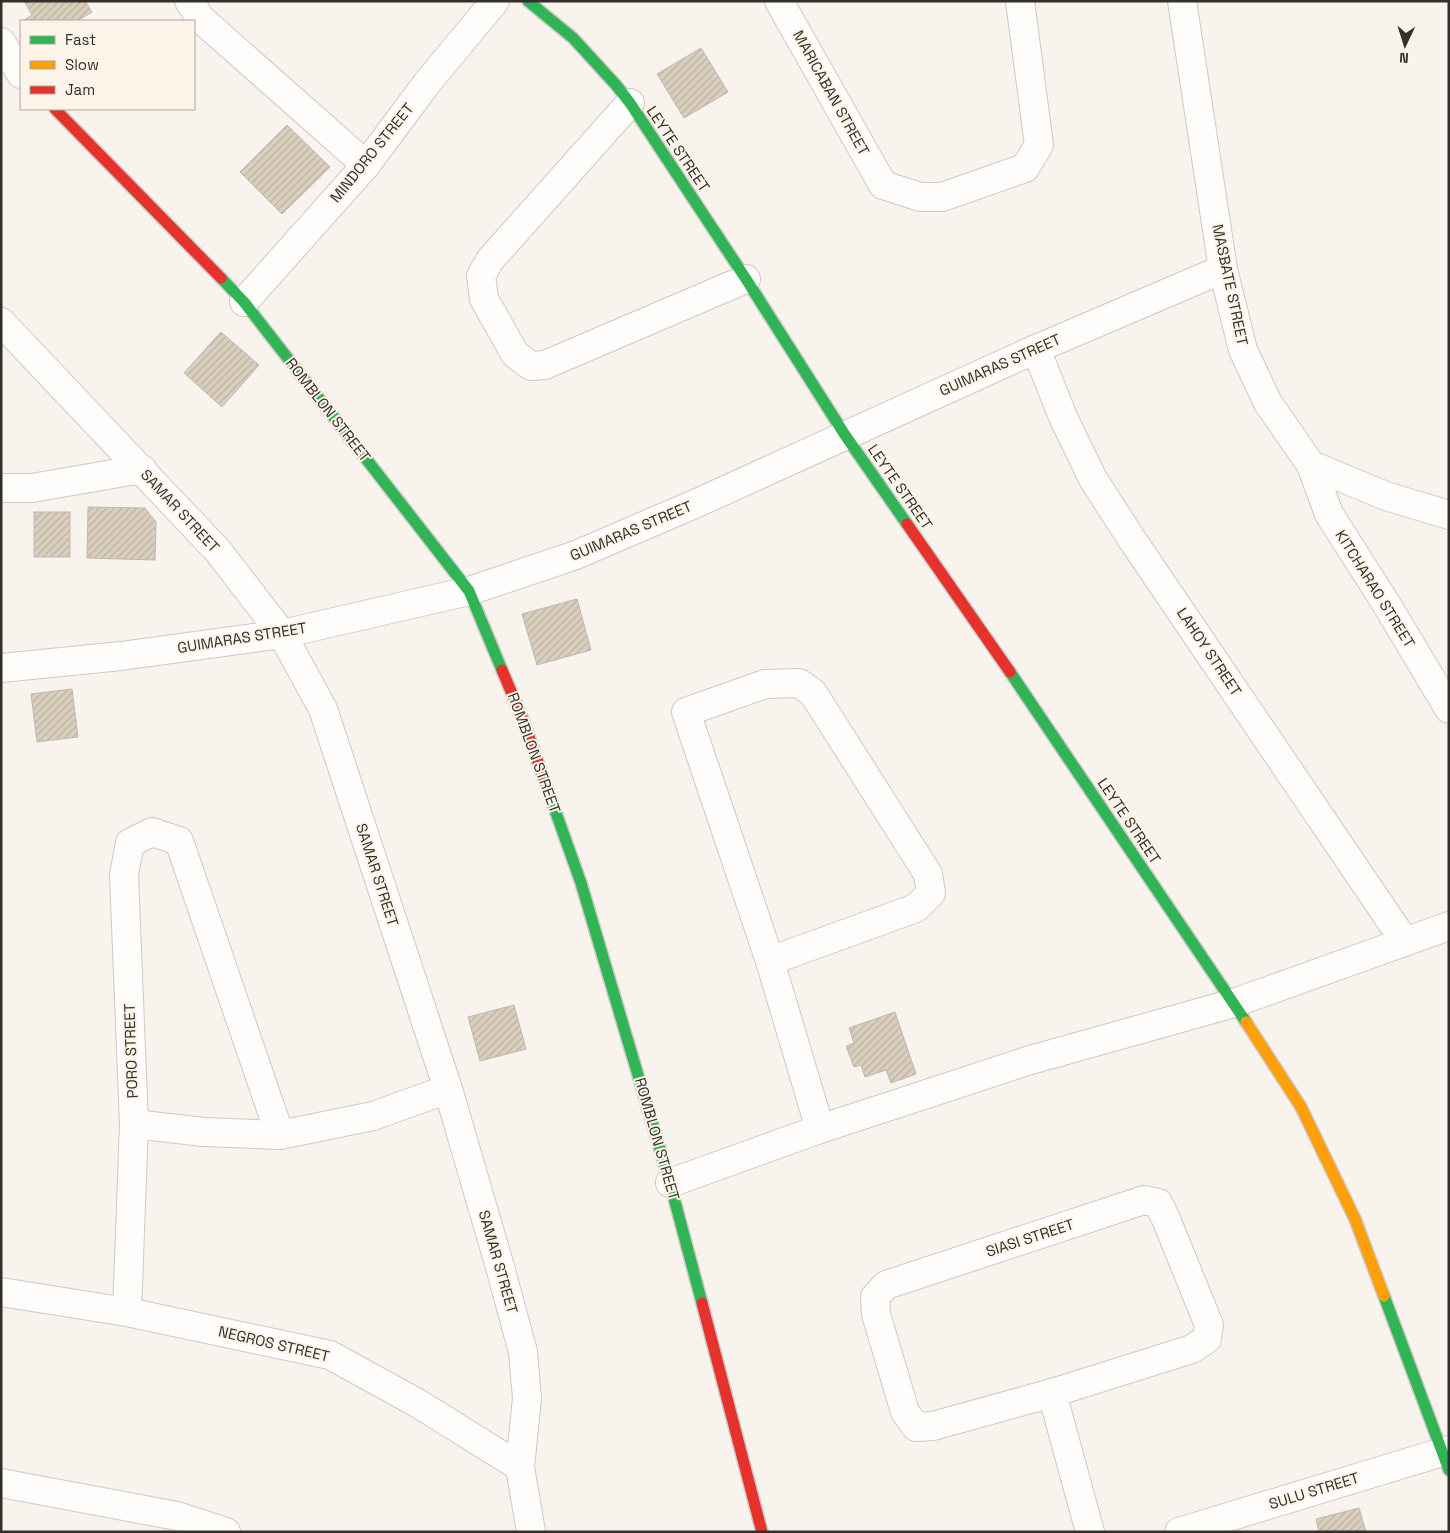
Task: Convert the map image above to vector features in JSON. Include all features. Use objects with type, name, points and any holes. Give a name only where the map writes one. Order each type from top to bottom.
[{"type":"street","points":[[189,1],[201,19],[366,165]]},
{"type":"street","name":"MINDORO STREET","points":[[244,302],[366,165],[427,84],[495,1]]},
{"type":"street","name":"LEYTE STREET","points":[[528,1],[573,38],[630,103],[746,279],[845,435],[1036,709],[1234,1003],[1301,1107],[1355,1219],[1447,1457]]},
{"type":"street","name":"MARICABAN STREET","points":[[779,1],[883,185],[920,197],[942,197],[1025,168],[1039,145],[1020,1]]},
{"type":"street","name":"MASBATE STREET","points":[[1182,1],[1223,269],[1243,350],[1268,404],[1311,465]]},
{"type":"street","points":[[1,42],[20,72]]},
{"type":"street","points":[[630,103],[490,260],[480,276],[484,299],[515,354],[531,366],[545,364],[746,279]]},
{"type":"street","name":"ROMBLON STREET","points":[[56,110],[244,302],[469,591],[523,720],[581,883],[670,1183],[762,1532]]},
{"type":"street","name":"GUIMARAS STREET","points":[[1,668],[121,656],[282,634],[469,591],[576,555],[697,503],[1036,349],[1223,269]]},
{"type":"street","name":"SAMAR STREET","points":[[1,322],[218,551],[282,634],[323,709],[448,1089],[500,1267],[522,1352],[527,1398],[520,1467],[532,1532]]},
{"type":"street","name":"LAHOY STREET","points":[[1036,349],[1063,417],[1093,479],[1405,942]]},
{"type":"street","points":[[1311,465],[1386,496],[1449,515]]},
{"type":"street","name":"KITCHARAO STREET","points":[[1311,465],[1329,514],[1449,709]]},
{"type":"street","points":[[1,488],[32,488],[142,469]]},
{"type":"street","points":[[770,960],[916,908],[931,893],[928,874],[923,866],[813,693],[799,684],[765,684],[686,712],[770,960],[820,1129]]},
{"type":"street","name":"PORO STREET","points":[[127,1312],[134,1124],[124,875],[130,843],[152,832],[179,841],[280,1135]]},
{"type":"street","points":[[670,1183],[820,1129],[1027,1061],[1234,1003],[1449,926]]},
{"type":"street","points":[[134,1124],[204,1132],[280,1135],[373,1116],[448,1089]]},
{"type":"street","name":"SIASI STREET","points":[[1144,1200],[1158,1202],[1209,1325],[1207,1339],[1192,1349],[1052,1393],[933,1426],[916,1427],[905,1412],[876,1314],[875,1297],[886,1285],[1144,1200]]},
{"type":"street","name":"NEGROS STREET","points":[[1,1292],[127,1312],[330,1355],[419,1404],[520,1467]]},
{"type":"street","points":[[1052,1393],[1090,1532]]},
{"type":"street","name":"SULU STREET","points":[[1179,1532],[1447,1457]]},
{"type":"street","points":[[1,1483],[177,1516],[226,1532]]},
{"type":"building","points":[[24,1],[85,1],[92,12],[79,20],[24,20],[32,15]]},
{"type":"building","points":[[701,48],[728,92],[684,118],[657,74]]},
{"type":"building","points":[[287,125],[330,167],[282,214],[240,172]]},
{"type":"building","points":[[221,332],[259,365],[222,407],[184,373]]},
{"type":"building","points":[[88,507],[145,508],[156,522],[155,560],[87,558]]},
{"type":"building","points":[[34,512],[70,512],[70,557],[34,557]]},
{"type":"building","points":[[577,599],[591,650],[537,665],[522,614]]},
{"type":"building","points":[[72,689],[78,737],[37,742],[31,694]]},
{"type":"building","points":[[514,1005],[526,1049],[480,1061],[468,1017]]},
{"type":"building","points":[[895,1012],[916,1074],[891,1083],[886,1070],[865,1077],[861,1065],[854,1067],[846,1046],[854,1043],[849,1028]]},
{"type":"building","points":[[1359,1508],[1366,1532],[1319,1532],[1316,1519]]},
{"type":"traffic: fast","points":[[528,1],[573,38],[630,103],[746,279],[845,435],[907,524]]},
{"type":"traffic: fast","points":[[221,278],[244,302],[469,591],[502,670]]},
{"type":"traffic: fast","points":[[1010,672],[1246,1022]]},
{"type":"traffic: fast","points":[[544,779],[581,883],[670,1183],[702,1303]]},
{"type":"traffic: fast","points":[[1384,1296],[1449,1470]]},
{"type":"traffic: slow","points":[[1246,1022],[1301,1107],[1355,1219],[1384,1296]]},
{"type":"traffic: jam","points":[[56,110],[221,278]]},
{"type":"traffic: jam","points":[[907,524],[1010,672]]},
{"type":"traffic: jam","points":[[502,670],[523,720],[544,779]]},
{"type":"traffic: jam","points":[[702,1303],[762,1532]]}]
